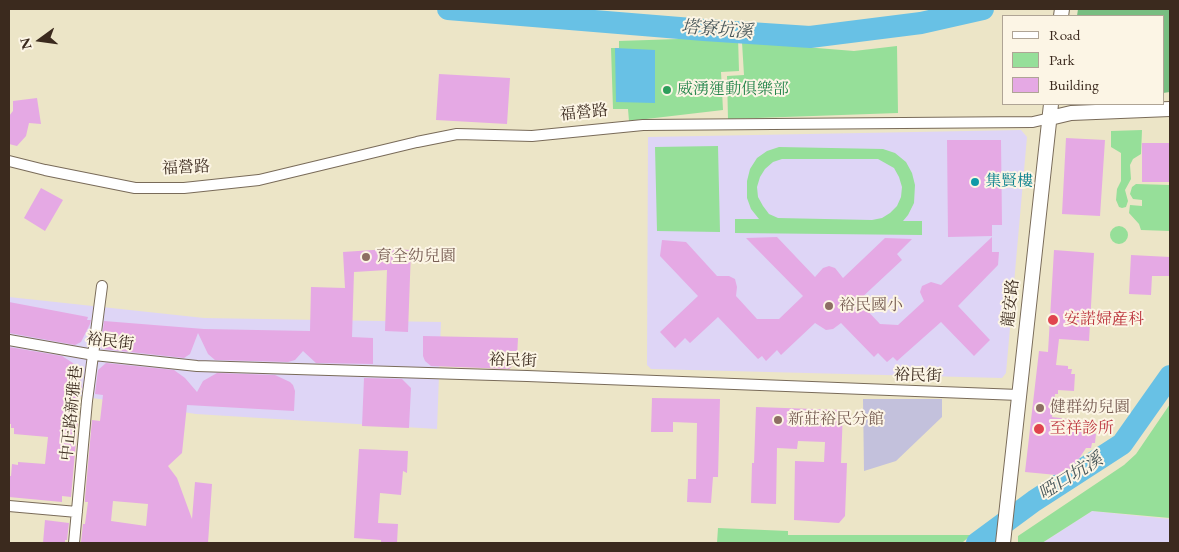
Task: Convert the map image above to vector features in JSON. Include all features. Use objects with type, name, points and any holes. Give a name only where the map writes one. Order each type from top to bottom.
[{"type":"street","name":"福營路","points":[[9,161],[135,188],[184,188],[259,180],[457,134],[532,136],[643,125],[1033,122],[1051,111],[1070,113],[1170,109]]},
{"type":"street","name":"龍安路","points":[[1003,543],[1051,111]]},
{"type":"street","name":"中正路新雅巷","points":[[74,543],[87,402],[102,286]]},
{"type":"street","name":"裕民街","points":[[9,340],[94,355],[197,366],[527,376],[1019,395]]},
{"type":"street","points":[[9,506],[77,512]]},
{"type":"shaded area","name":"裕民國小","points":[[1021,130],[1027,137],[1006,373],[1002,378],[651,369],[647,365],[648,137]]},
{"type":"shaded area","points":[[9,297],[204,318],[441,322],[437,429],[196,414],[9,385]]},
{"type":"shaded area","points":[[863,399],[942,399],[942,417],[896,461],[864,471]]},
{"type":"shaded area","points":[[1092,511],[1170,519],[1170,543],[1042,543]]},
{"type":"green space","points":[[1078,9],[1170,9],[1170,92],[1164,93],[1164,15],[1077,15]]},
{"type":"green space","name":"威湧運動俱樂部","points":[[738,37],[739,71],[721,72],[723,110],[629,121],[628,109],[613,109],[611,48],[619,48],[619,41]]},
{"type":"green space","points":[[742,42],[854,51],[897,46],[898,113],[728,119],[727,76],[744,75]]},
{"type":"green space","points":[[1142,130],[1141,154],[1133,159],[1130,165],[1131,179],[1125,190],[1128,201],[1126,207],[1122,208],[1119,207],[1116,200],[1117,189],[1121,181],[1121,153],[1111,147],[1111,131]]},
{"type":"green space","points":[[718,146],[720,232],[657,231],[655,147]]},
{"type":"green space","points":[[779,147],[883,149],[895,153],[906,162],[912,173],[915,185],[914,203],[903,221],[922,221],[922,235],[735,233],[735,219],[759,219],[751,209],[747,198],[747,181],[750,169],[757,158],[767,151]],"holes":[[[782,159],[878,159],[894,168],[902,187],[901,197],[897,206],[882,218],[872,220],[778,218],[769,214],[758,197],[757,187],[765,169],[773,162]]]},
{"type":"green space","points":[[1136,184],[1170,185],[1170,231],[1141,230],[1139,224],[1129,213],[1130,205],[1142,206],[1142,200],[1133,199],[1130,194],[1132,187]]},
{"type":"green space","points":[[1119,226],[1125,229],[1128,235],[1125,241],[1119,244],[1113,241],[1110,235],[1113,229]]},
{"type":"green space","points":[[1170,404],[1170,518],[1092,511],[1042,543],[1018,543],[1018,536],[1124,465],[1136,454]]},
{"type":"green space","points":[[718,528],[788,531],[788,535],[971,535],[963,542],[956,543],[717,543]]},
{"type":"water","points":[[615,48],[655,50],[655,103],[616,102]]},
{"type":"building","points":[[439,74],[510,78],[507,124],[436,120]]},
{"type":"building","points":[[37,98],[41,124],[29,123],[26,136],[17,146],[9,144],[9,116],[13,111],[13,101]]},
{"type":"building","points":[[1066,138],[1105,140],[1100,216],[1062,214]]},
{"type":"building","name":"集賢樓","points":[[947,140],[1001,140],[1002,225],[992,225],[992,236],[948,237]]},
{"type":"building","points":[[1142,143],[1170,143],[1170,182],[1142,182]]},
{"type":"building","points":[[41,188],[63,200],[45,231],[24,218]]},
{"type":"building","points":[[777,237],[815,277],[823,268],[829,266],[835,268],[843,278],[885,238],[912,239],[897,254],[902,260],[858,301],[880,324],[898,325],[924,301],[920,292],[922,286],[931,282],[941,285],[992,237],[992,252],[999,252],[998,265],[958,306],[990,340],[974,356],[941,322],[897,361],[893,357],[887,362],[878,353],[874,357],[841,323],[833,329],[826,330],[815,323],[781,355],[777,350],[766,361],[762,356],[758,359],[718,317],[690,343],[685,338],[675,348],[660,332],[698,296],[660,256],[662,240],[686,242],[717,276],[729,276],[735,279],[737,287],[736,296],[757,319],[779,319],[803,296],[746,238]]},
{"type":"building","points":[[388,249],[411,250],[408,332],[385,331],[387,270],[354,272],[352,337],[373,338],[373,364],[316,363],[303,351],[295,360],[288,362],[215,360],[208,354],[198,333],[190,354],[184,358],[103,349],[101,347],[104,321],[204,329],[310,331],[311,287],[345,288],[343,252]]},
{"type":"building","points":[[1054,250],[1094,253],[1089,341],[1059,339],[1056,365],[1068,366],[1068,369],[1072,369],[1071,374],[1075,374],[1074,391],[1058,390],[1058,394],[1055,394],[1052,417],[1092,422],[1093,433],[1096,434],[1095,443],[1092,443],[1091,448],[1086,448],[1072,469],[1057,475],[1025,472],[1039,351],[1048,352]]},
{"type":"building","points":[[1131,255],[1170,257],[1170,276],[1152,276],[1151,295],[1129,294]]},
{"type":"building","points":[[9,302],[88,317],[87,320],[91,320],[81,342],[75,345],[9,333]]},
{"type":"building","points":[[423,336],[518,338],[517,358],[515,364],[509,369],[431,366],[425,361],[423,356]]},
{"type":"building","points":[[9,347],[62,356],[79,369],[82,389],[81,392],[78,392],[75,419],[78,419],[71,497],[62,496],[62,502],[9,497],[9,476],[11,476],[12,464],[18,465],[18,462],[45,464],[48,437],[14,434],[14,428],[11,428],[11,424],[9,424]]},
{"type":"building","points":[[106,363],[174,370],[185,378],[197,392],[203,381],[217,373],[275,375],[293,385],[295,391],[294,411],[187,405],[182,453],[168,466],[177,478],[192,519],[195,482],[212,484],[208,543],[81,542],[88,502],[85,502],[85,498],[92,420],[100,421],[103,395],[95,394],[98,370]],"holes":[[[113,501],[148,504],[146,526],[111,521]]]},
{"type":"building","points":[[364,378],[402,379],[411,388],[409,428],[362,426]]},
{"type":"building","points":[[652,398],[720,399],[718,477],[713,477],[711,503],[687,502],[688,479],[696,479],[697,423],[673,422],[673,432],[651,432]]},
{"type":"building","points":[[756,407],[843,410],[841,463],[847,463],[845,516],[839,523],[794,520],[795,461],[824,462],[825,442],[798,441],[797,449],[777,448],[776,504],[751,503]]},
{"type":"building","points":[[359,449],[408,451],[407,473],[403,471],[401,495],[380,493],[378,523],[398,524],[397,543],[381,543],[381,540],[354,538]]},
{"type":"building","points":[[45,520],[69,523],[65,543],[43,543]]},
{"type":"waterway","name":"塔寮坑溪","points":[[448,9],[810,37],[921,23],[983,9]]},
{"type":"waterway","name":"啞口坑溪","points":[[977,543],[1034,501],[1122,444],[1170,376]]},
{"type":"place","name":"威湧運動俱樂部","points":[[667,90]]},
{"type":"place","name":"集賢樓","points":[[975,182]]},
{"type":"place","name":"育全幼兒園","points":[[366,257]]},
{"type":"place","name":"裕民國小","points":[[829,306]]},
{"type":"place","name":"安諾婦産科","points":[[1053,320]]},
{"type":"place","name":"健群幼兒園","points":[[1040,408]]},
{"type":"place","name":"新莊裕民分館","points":[[778,420]]},
{"type":"place","name":"至祥診所","points":[[1039,429]]}]
